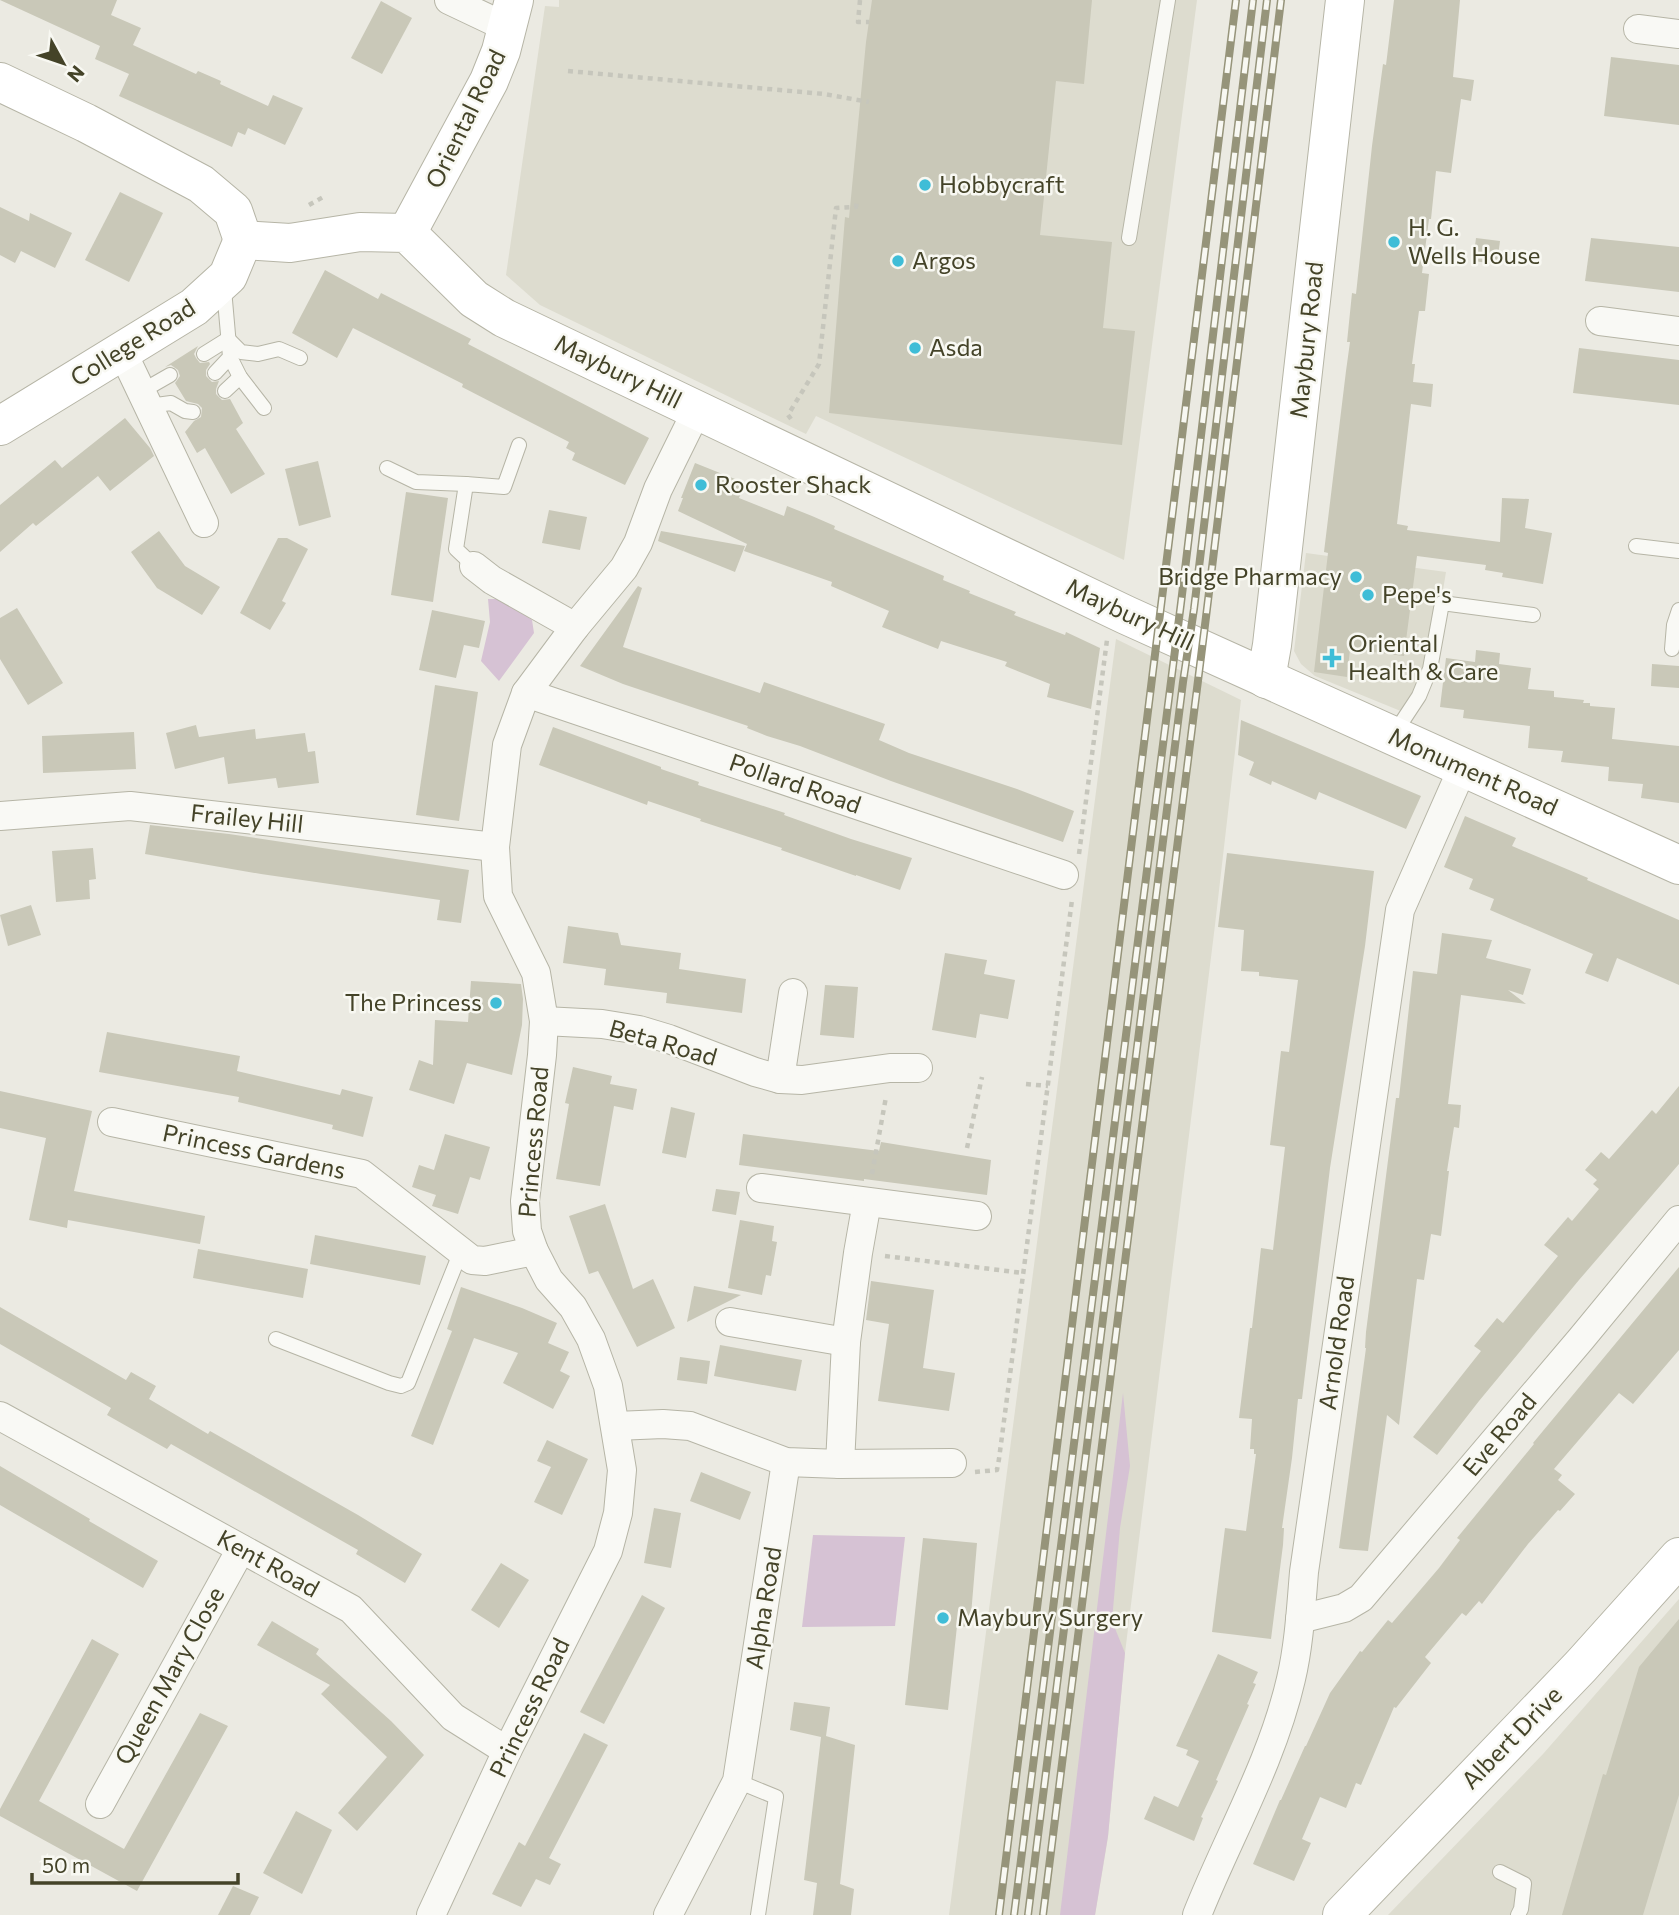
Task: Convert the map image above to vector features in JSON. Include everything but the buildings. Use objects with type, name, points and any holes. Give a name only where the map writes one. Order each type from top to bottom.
[{"type":"street","points":[[449,0],[511,14]]},
{"type":"street","name":"Maybury Road","points":[[1266,679],[1345,0]]},
{"type":"street","name":"Oriental Road","points":[[407,233],[489,80],[501,51],[511,14]]},
{"type":"street","points":[[1638,29],[1679,34]]},
{"type":"street","points":[[0,82],[86,123],[201,184],[233,211],[243,240],[290,243],[360,232],[407,233]]},
{"type":"street","name":"Maybury Hill","points":[[407,233],[463,289],[488,308],[1126,615],[1266,679]]},
{"type":"street","name":"College Road","points":[[0,426],[194,307],[228,276],[243,240]]},
{"type":"street","points":[[1600,321],[1679,331]]},
{"type":"street","points":[[122,351],[161,399],[204,523]]},
{"type":"street","name":"Princess Road","points":[[431,1915],[507,1751],[608,1551],[618,1513],[622,1469],[608,1386],[592,1339],[573,1307],[550,1280],[534,1251],[527,1231],[525,1201],[544,1021],[536,973],[498,896],[495,847],[507,745],[526,693],[575,627],[624,568],[638,543],[658,489],[697,410]]},
{"type":"street","points":[[474,566],[492,580],[575,627]]},
{"type":"street","name":"Monument Road","points":[[1266,679],[1399,727],[1463,767],[1679,865]]},
{"type":"street","name":"Pollard Road","points":[[526,693],[1072,876]]},
{"type":"street","name":"Arnold Road","points":[[1197,1915],[1270,1747],[1291,1679],[1400,911],[1463,767]]},
{"type":"street","name":"Frailey Hill","points":[[0,816],[130,806],[495,847]]},
{"type":"street","points":[[779,1079],[793,993]]},
{"type":"street","name":"Beta Road","points":[[544,1021],[602,1024],[639,1030],[779,1079],[802,1080],[904,1068]]},
{"type":"street","name":"Princess Gardens","points":[[112,1122],[362,1174],[472,1260],[485,1261],[534,1251]]},
{"type":"street","points":[[761,1188],[977,1216]]},
{"type":"street","points":[[840,1464],[846,1342],[867,1202]]},
{"type":"street","name":"Eve Road","points":[[1300,1619],[1344,1608],[1361,1598],[1679,1220]]},
{"type":"street","points":[[730,1322],[846,1342]]},
{"type":"street","name":"Kent Road","points":[[0,1416],[351,1609],[453,1717],[507,1751]]},
{"type":"street","points":[[616,1426],[690,1426],[786,1462],[952,1463]]},
{"type":"street","name":"Alpha Road","points":[[668,1915],[737,1781],[786,1462]]},
{"type":"street","name":"Queen Mary Close","points":[[100,1804],[241,1549]]},
{"type":"street","name":"Albert Drive","points":[[1342,1915],[1581,1666],[1679,1557]]},
{"type":"lane","points":[[1129,238],[1168,0]]},
{"type":"lane","points":[[223,280],[230,357],[240,377],[264,408]]},
{"type":"lane","points":[[204,354],[228,339]]},
{"type":"lane","points":[[228,339],[241,352],[258,354],[279,349],[300,358]]},
{"type":"lane","points":[[215,373],[230,357]]},
{"type":"lane","points":[[170,375],[161,399],[193,412]]},
{"type":"lane","points":[[225,391],[240,377]]},
{"type":"lane","points":[[387,468],[416,482],[504,487],[519,445]]},
{"type":"lane","points":[[466,484],[456,549],[474,566]]},
{"type":"lane","points":[[1636,546],[1679,551]]},
{"type":"lane","points":[[1399,727],[1419,696],[1430,669],[1442,603],[1532,615]]},
{"type":"lane","points":[[1672,649],[1674,625],[1679,610]]},
{"type":"lane","points":[[276,1339],[389,1383],[401,1386],[408,1383],[461,1251]]},
{"type":"lane","points":[[737,1781],[776,1797],[758,1915]]},
{"type":"lane","points":[[1500,1872],[1524,1884],[1518,1915]]},
{"type":"path","points":[[860,0],[858,22],[869,22]]},
{"type":"path","points":[[568,71],[824,94],[869,102]]},
{"type":"path","points":[[788,453],[798,434],[788,415],[819,364],[836,208],[856,207],[857,200]]},
{"type":"path","points":[[952,1463],[954,1474],[997,1470],[1048,1086],[1072,876],[1108,637]]},
{"type":"path","points":[[867,1202],[904,1068]]},
{"type":"path","points":[[967,1148],[982,1077]]},
{"type":"path","points":[[1027,1084],[1048,1086]]},
{"type":"path","points":[[858,1253],[1023,1273]]},
{"type":"shaded area","points":[[559,0],[1197,0],[1124,560],[816,416],[806,434],[540,305],[506,275],[545,6],[559,7]]},
{"type":"shaded area","points":[[1306,553],[1446,572],[1430,669],[1408,714],[1315,676],[1301,664],[1294,651]]},
{"type":"shaded area","points":[[488,599],[503,599],[532,620],[534,633],[499,681],[481,661],[490,622]]},
{"type":"shaded area","points":[[1116,639],[1241,700],[1125,1653],[1108,1837],[1095,1915],[949,1915]]},
{"type":"shaded area","points":[[1123,1393],[1130,1466],[1120,1528],[1112,1621],[1125,1653],[1108,1836],[1095,1915],[1060,1915]]},
{"type":"shaded area","points":[[813,1535],[905,1537],[895,1626],[802,1627]]},
{"type":"shaded area","points":[[1679,1599],[1679,1915],[1388,1915],[1543,1754]]},
{"type":"railway","points":[[999,1915],[1236,0]]},
{"type":"railway","points":[[1014,1915],[1181,603],[1253,0]]},
{"type":"railway","points":[[1028,1915],[1194,609],[1267,0]]},
{"type":"railway","points":[[1043,1915],[1281,0]]},
{"type":"place","name":"Hobbycraft","points":[[925,185]]},
{"type":"place","name":"H. G. Wells House","points":[[1394,242]]},
{"type":"place","name":"Argos","points":[[898,261]]},
{"type":"place","name":"Asda","points":[[915,348]]},
{"type":"place","name":"Rooster Shack","points":[[701,485]]},
{"type":"place","name":"Bridge Pharmacy","points":[[1356,577]]},
{"type":"place","name":"Pepe's","points":[[1368,595]]},
{"type":"place","name":"Oriental Health & Care","points":[[1332,658]]},
{"type":"place","name":"The Princess","points":[[496,1003]]},
{"type":"place","name":"Maybury Surgery","points":[[943,1618]]}]
